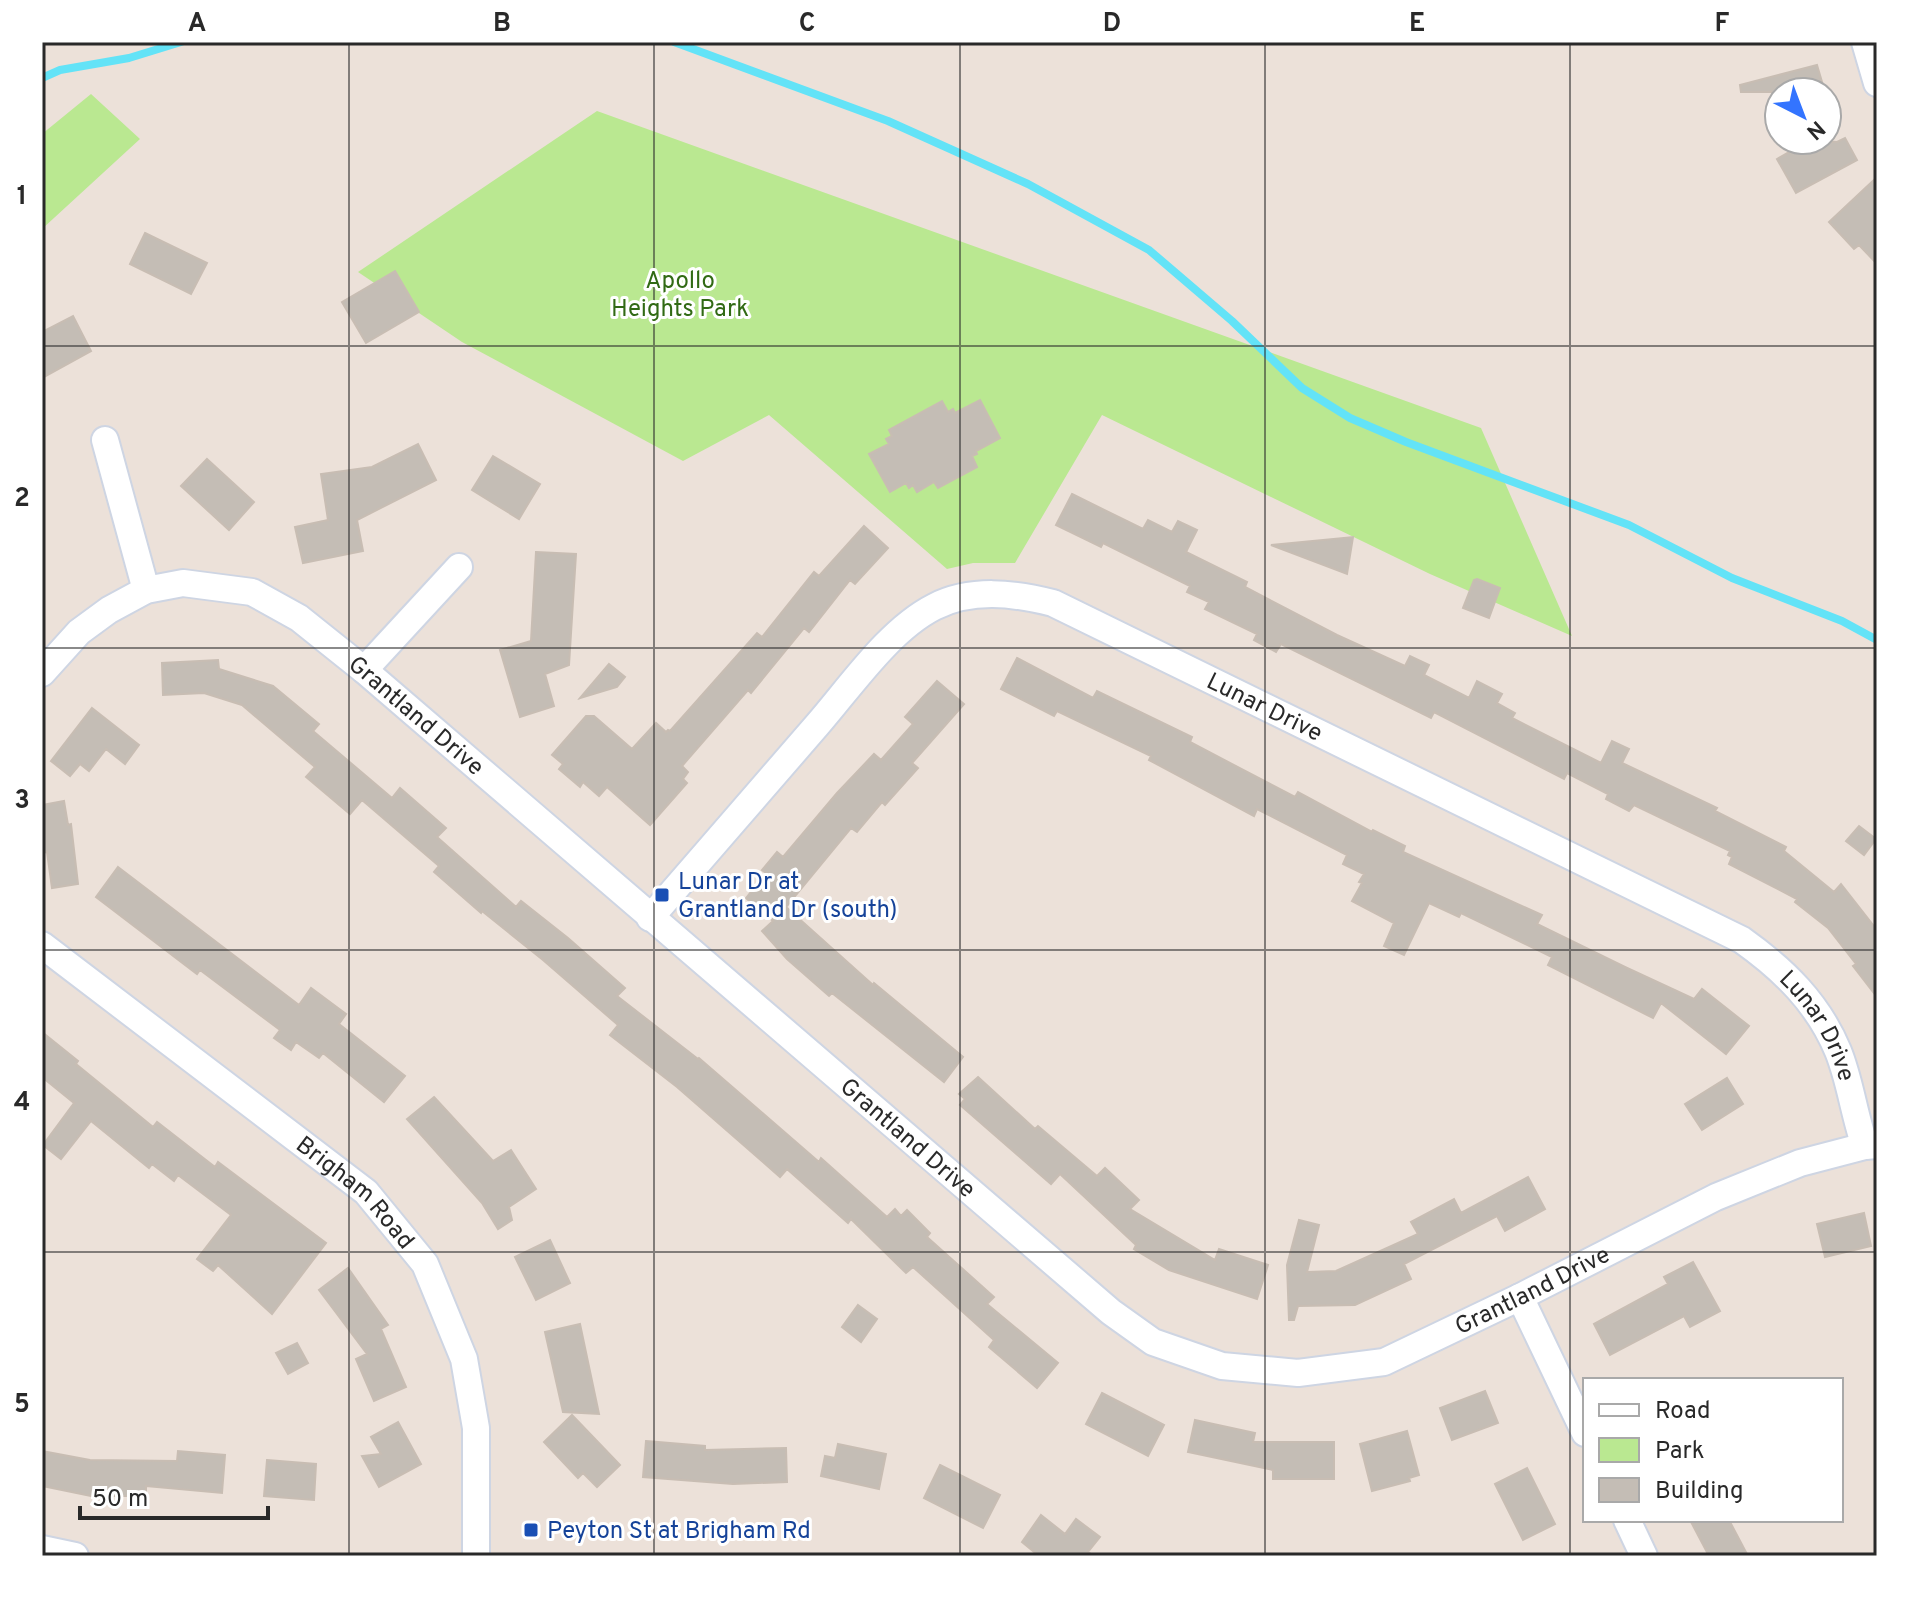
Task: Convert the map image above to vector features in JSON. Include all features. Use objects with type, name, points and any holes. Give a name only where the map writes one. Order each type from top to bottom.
[{"type":"street","points":[[1865,42],[1877,83]]},
{"type":"street","points":[[105,440],[146,590]]},
{"type":"street","points":[[364,670],[459,567]]},
{"type":"street","name":"Grantland Drive","points":[[42,673],[79,632],[109,610],[146,590],[183,583],[252,592],[299,618],[364,670],[1111,1312],[1153,1342],[1222,1366],[1298,1373],[1384,1362],[1716,1197],[1800,1163],[1871,1145]]},
{"type":"street","name":"Lunar Drive","points":[[650,918],[864,670],[912,621],[935,606],[964,597],[997,593],[1027,597],[1053,603],[1742,940],[1776,964],[1812,1002],[1839,1052],[1871,1145]]},
{"type":"street","name":"Brigham Road","points":[[42,945],[366,1192],[425,1264],[464,1359],[476,1428],[476,1556]]},
{"type":"street","points":[[1520,1297],[1583,1429]]},
{"type":"street","points":[[1628,1522],[1644,1556]]},
{"type":"street","points":[[42,1549],[75,1556]]},
{"type":"green space","points":[[91,94],[140,139],[42,229],[42,134]]},
{"type":"green space","name":"Apollo Heights Park","points":[[597,111],[1481,428],[1572,636],[1430,574],[1102,415],[1015,563],[973,563],[947,569],[769,415],[683,461],[462,342],[358,272]]},
{"type":"building","points":[[1817,65],[1820,76],[1775,76]]},
{"type":"building","points":[[1763,79],[1763,92],[1741,92],[1740,85]]},
{"type":"building","points":[[1843,139],[1857,160],[1796,193],[1777,159],[1782,156],[1843,156]]},
{"type":"building","points":[[1877,177],[1877,264],[1859,245],[1854,249],[1829,222]]},
{"type":"building","points":[[145,233],[207,263],[191,294],[130,264]]},
{"type":"building","points":[[395,271],[419,312],[366,343],[342,302]]},
{"type":"building","points":[[73,316],[91,351],[42,378],[42,332]]},
{"type":"building","points":[[980,400],[1000,438],[972,456],[977,467],[938,488],[934,482],[917,492],[913,485],[909,488],[906,483],[890,492],[869,454],[889,444],[886,439],[892,436],[889,430],[942,401],[948,412],[953,409],[955,413]]},
{"type":"building","points":[[418,444],[436,480],[357,520],[363,551],[303,563],[295,527],[328,520],[321,474],[372,467]]},
{"type":"building","points":[[493,456],[540,484],[519,519],[472,490]]},
{"type":"building","points":[[207,459],[254,502],[229,530],[181,486]]},
{"type":"building","points":[[1072,494],[1143,529],[1148,520],[1172,532],[1178,521],[1197,530],[1186,552],[1247,582],[1245,587],[1405,666],[1410,656],[1429,665],[1424,675],[1469,698],[1477,681],[1502,694],[1497,703],[1515,713],[1512,718],[1601,763],[1612,741],[1629,749],[1622,763],[1717,808],[1715,811],[1786,847],[1784,851],[1834,892],[1841,884],[1877,930],[1877,997],[1828,928],[1795,902],[1797,899],[1729,864],[1732,857],[1728,855],[1730,851],[1634,805],[1629,811],[1606,799],[1608,794],[1567,773],[1564,779],[1434,712],[1431,718],[1281,644],[1276,652],[1254,640],[1257,634],[1205,609],[1209,602],[1187,592],[1190,586],[1103,543],[1101,547],[1056,525]]},
{"type":"building","points":[[864,526],[888,548],[855,584],[850,580],[809,632],[804,628],[751,693],[748,690],[682,766],[688,772],[683,779],[687,783],[650,825],[607,787],[599,796],[583,782],[580,787],[559,769],[563,764],[552,755],[586,716],[594,716],[632,749],[656,723],[666,732],[670,731],[757,633],[762,637],[814,572],[819,576]]},
{"type":"building","points":[[1353,537],[1347,574],[1271,545]]},
{"type":"building","points":[[536,552],[576,554],[569,665],[545,674],[554,706],[520,717],[500,650],[531,641]]},
{"type":"building","points":[[1477,579],[1500,588],[1489,618],[1463,608]]},
{"type":"building","points":[[1017,658],[1093,698],[1097,691],[1192,737],[1190,742],[1295,797],[1298,792],[1405,846],[1403,852],[1542,915],[1537,924],[1625,967],[1694,999],[1702,989],[1749,1026],[1726,1054],[1661,1003],[1653,1018],[1548,965],[1552,957],[1461,913],[1459,917],[1429,903],[1404,955],[1384,946],[1394,923],[1352,901],[1364,874],[1343,864],[1347,855],[1257,809],[1254,816],[1149,760],[1151,756],[1057,711],[1054,716],[1001,689]]},
{"type":"building","points":[[218,660],[219,669],[273,686],[319,724],[313,731],[392,798],[400,788],[446,828],[437,837],[516,907],[521,901],[625,988],[617,996],[699,1058],[819,1162],[821,1158],[887,1217],[895,1209],[901,1216],[907,1210],[930,1233],[927,1237],[994,1297],[987,1304],[1058,1363],[1037,1388],[989,1347],[994,1340],[913,1267],[906,1273],[851,1219],[848,1223],[787,1169],[780,1177],[677,1087],[610,1035],[618,1025],[434,872],[439,866],[362,800],[350,814],[306,777],[315,767],[242,705],[204,693],[163,695],[162,663]]},
{"type":"building","points":[[609,664],[625,677],[617,687],[580,698]]},
{"type":"building","points":[[937,681],[964,704],[912,763],[918,768],[885,805],[882,802],[857,832],[851,828],[786,907],[873,985],[963,1057],[944,1082],[832,993],[829,996],[787,959],[762,931],[773,921],[746,898],[766,873],[762,870],[777,852],[783,857],[874,754],[881,760],[913,724],[905,717]]},
{"type":"building","points":[[92,708],[139,745],[125,764],[106,749],[89,771],[80,764],[70,776],[51,761]]},
{"type":"building","points":[[64,801],[68,825],[71,824],[78,884],[52,888],[47,852],[42,853],[42,805]]},
{"type":"building","points":[[1859,826],[1876,839],[1864,855],[1846,841]]},
{"type":"building","points":[[118,867],[299,1005],[311,988],[346,1014],[339,1024],[405,1076],[384,1102],[323,1053],[319,1058],[296,1042],[291,1050],[274,1038],[280,1030],[200,970],[197,974],[96,897]]},
{"type":"building","points":[[42,1032],[153,1127],[157,1122],[215,1167],[218,1162],[326,1243],[272,1314],[218,1265],[213,1271],[197,1259],[231,1215],[178,1175],[174,1181],[152,1164],[149,1168],[91,1121],[61,1159],[43,1145],[74,1103],[42,1077]]},
{"type":"building","points":[[978,1077],[1035,1129],[1038,1126],[1097,1176],[1105,1168],[1139,1200],[1130,1209],[1215,1260],[1219,1249],[1268,1265],[1257,1299],[1169,1270],[1134,1249],[1136,1245],[1060,1174],[1051,1184],[960,1105],[965,1099],[959,1094]]},
{"type":"building","points":[[1727,1078],[1743,1104],[1702,1130],[1685,1104]]},
{"type":"building","points":[[434,1097],[493,1161],[511,1150],[536,1189],[509,1207],[512,1220],[498,1229],[482,1203],[407,1119]]},
{"type":"building","points":[[1528,1177],[1545,1209],[1505,1231],[1497,1216],[1404,1264],[1411,1279],[1355,1305],[1298,1306],[1294,1320],[1289,1320],[1287,1265],[1299,1220],[1319,1225],[1307,1272],[1336,1271],[1418,1234],[1411,1222],[1454,1199],[1461,1213]]},
{"type":"building","points":[[1864,1213],[1871,1246],[1825,1257],[1817,1224]]},
{"type":"building","points":[[550,1240],[570,1283],[536,1300],[515,1257]]},
{"type":"building","points":[[1693,1262],[1720,1311],[1690,1327],[1684,1316],[1610,1355],[1594,1324],[1668,1284],[1664,1277]]},
{"type":"building","points":[[348,1268],[388,1325],[381,1329],[406,1387],[374,1401],[356,1359],[367,1354],[319,1290]]},
{"type":"building","points":[[858,1305],[877,1319],[861,1342],[842,1327]]},
{"type":"building","points":[[580,1324],[599,1414],[563,1412],[545,1332]]},
{"type":"building","points":[[297,1343],[308,1363],[288,1374],[276,1353]]},
{"type":"building","points":[[1485,1391],[1498,1423],[1452,1440],[1440,1408]]},
{"type":"building","points":[[1102,1393],[1164,1425],[1148,1456],[1086,1424]]},
{"type":"building","points":[[572,1415],[620,1465],[597,1487],[583,1473],[578,1478],[544,1442]]},
{"type":"building","points":[[1195,1420],[1255,1433],[1253,1442],[1334,1442],[1334,1479],[1273,1479],[1273,1470],[1188,1452]]},
{"type":"building","points":[[398,1422],[421,1464],[379,1487],[362,1456],[381,1454],[371,1437]]},
{"type":"building","points":[[1407,1431],[1419,1475],[1409,1478],[1410,1481],[1372,1491],[1360,1444]]},
{"type":"building","points":[[646,1441],[705,1446],[705,1450],[786,1448],[787,1482],[733,1484],[643,1477]]},
{"type":"building","points":[[838,1444],[886,1454],[879,1489],[821,1476],[825,1456],[835,1458]]},
{"type":"building","points":[[42,1451],[90,1460],[177,1461],[178,1451],[225,1455],[222,1493],[146,1486],[146,1496],[91,1496],[42,1486]]},
{"type":"building","points":[[267,1460],[316,1464],[314,1500],[264,1496]]},
{"type":"building","points":[[940,1465],[1000,1495],[983,1528],[924,1498]]},
{"type":"building","points":[[1527,1468],[1555,1524],[1523,1540],[1495,1484]]},
{"type":"building","points":[[1041,1515],[1065,1534],[1076,1519],[1100,1537],[1088,1552],[1094,1556],[1039,1556],[1022,1542]]},
{"type":"building","points":[[1691,1522],[1730,1522],[1748,1556],[1709,1556]]},
{"type":"waterway","points":[[42,78],[60,70],[129,58],[181,42]]},
{"type":"waterway","points":[[674,42],[888,121],[1028,184],[1149,250],[1232,321],[1302,388],[1350,418],[1629,525],[1732,578],[1842,621],[1877,640]]},
{"type":"place","name":"Lunar Dr at Grantland Dr (south)","points":[[662,895]]},
{"type":"place","name":"Peyton St at Brigham Rd","points":[[531,1530]]}]
